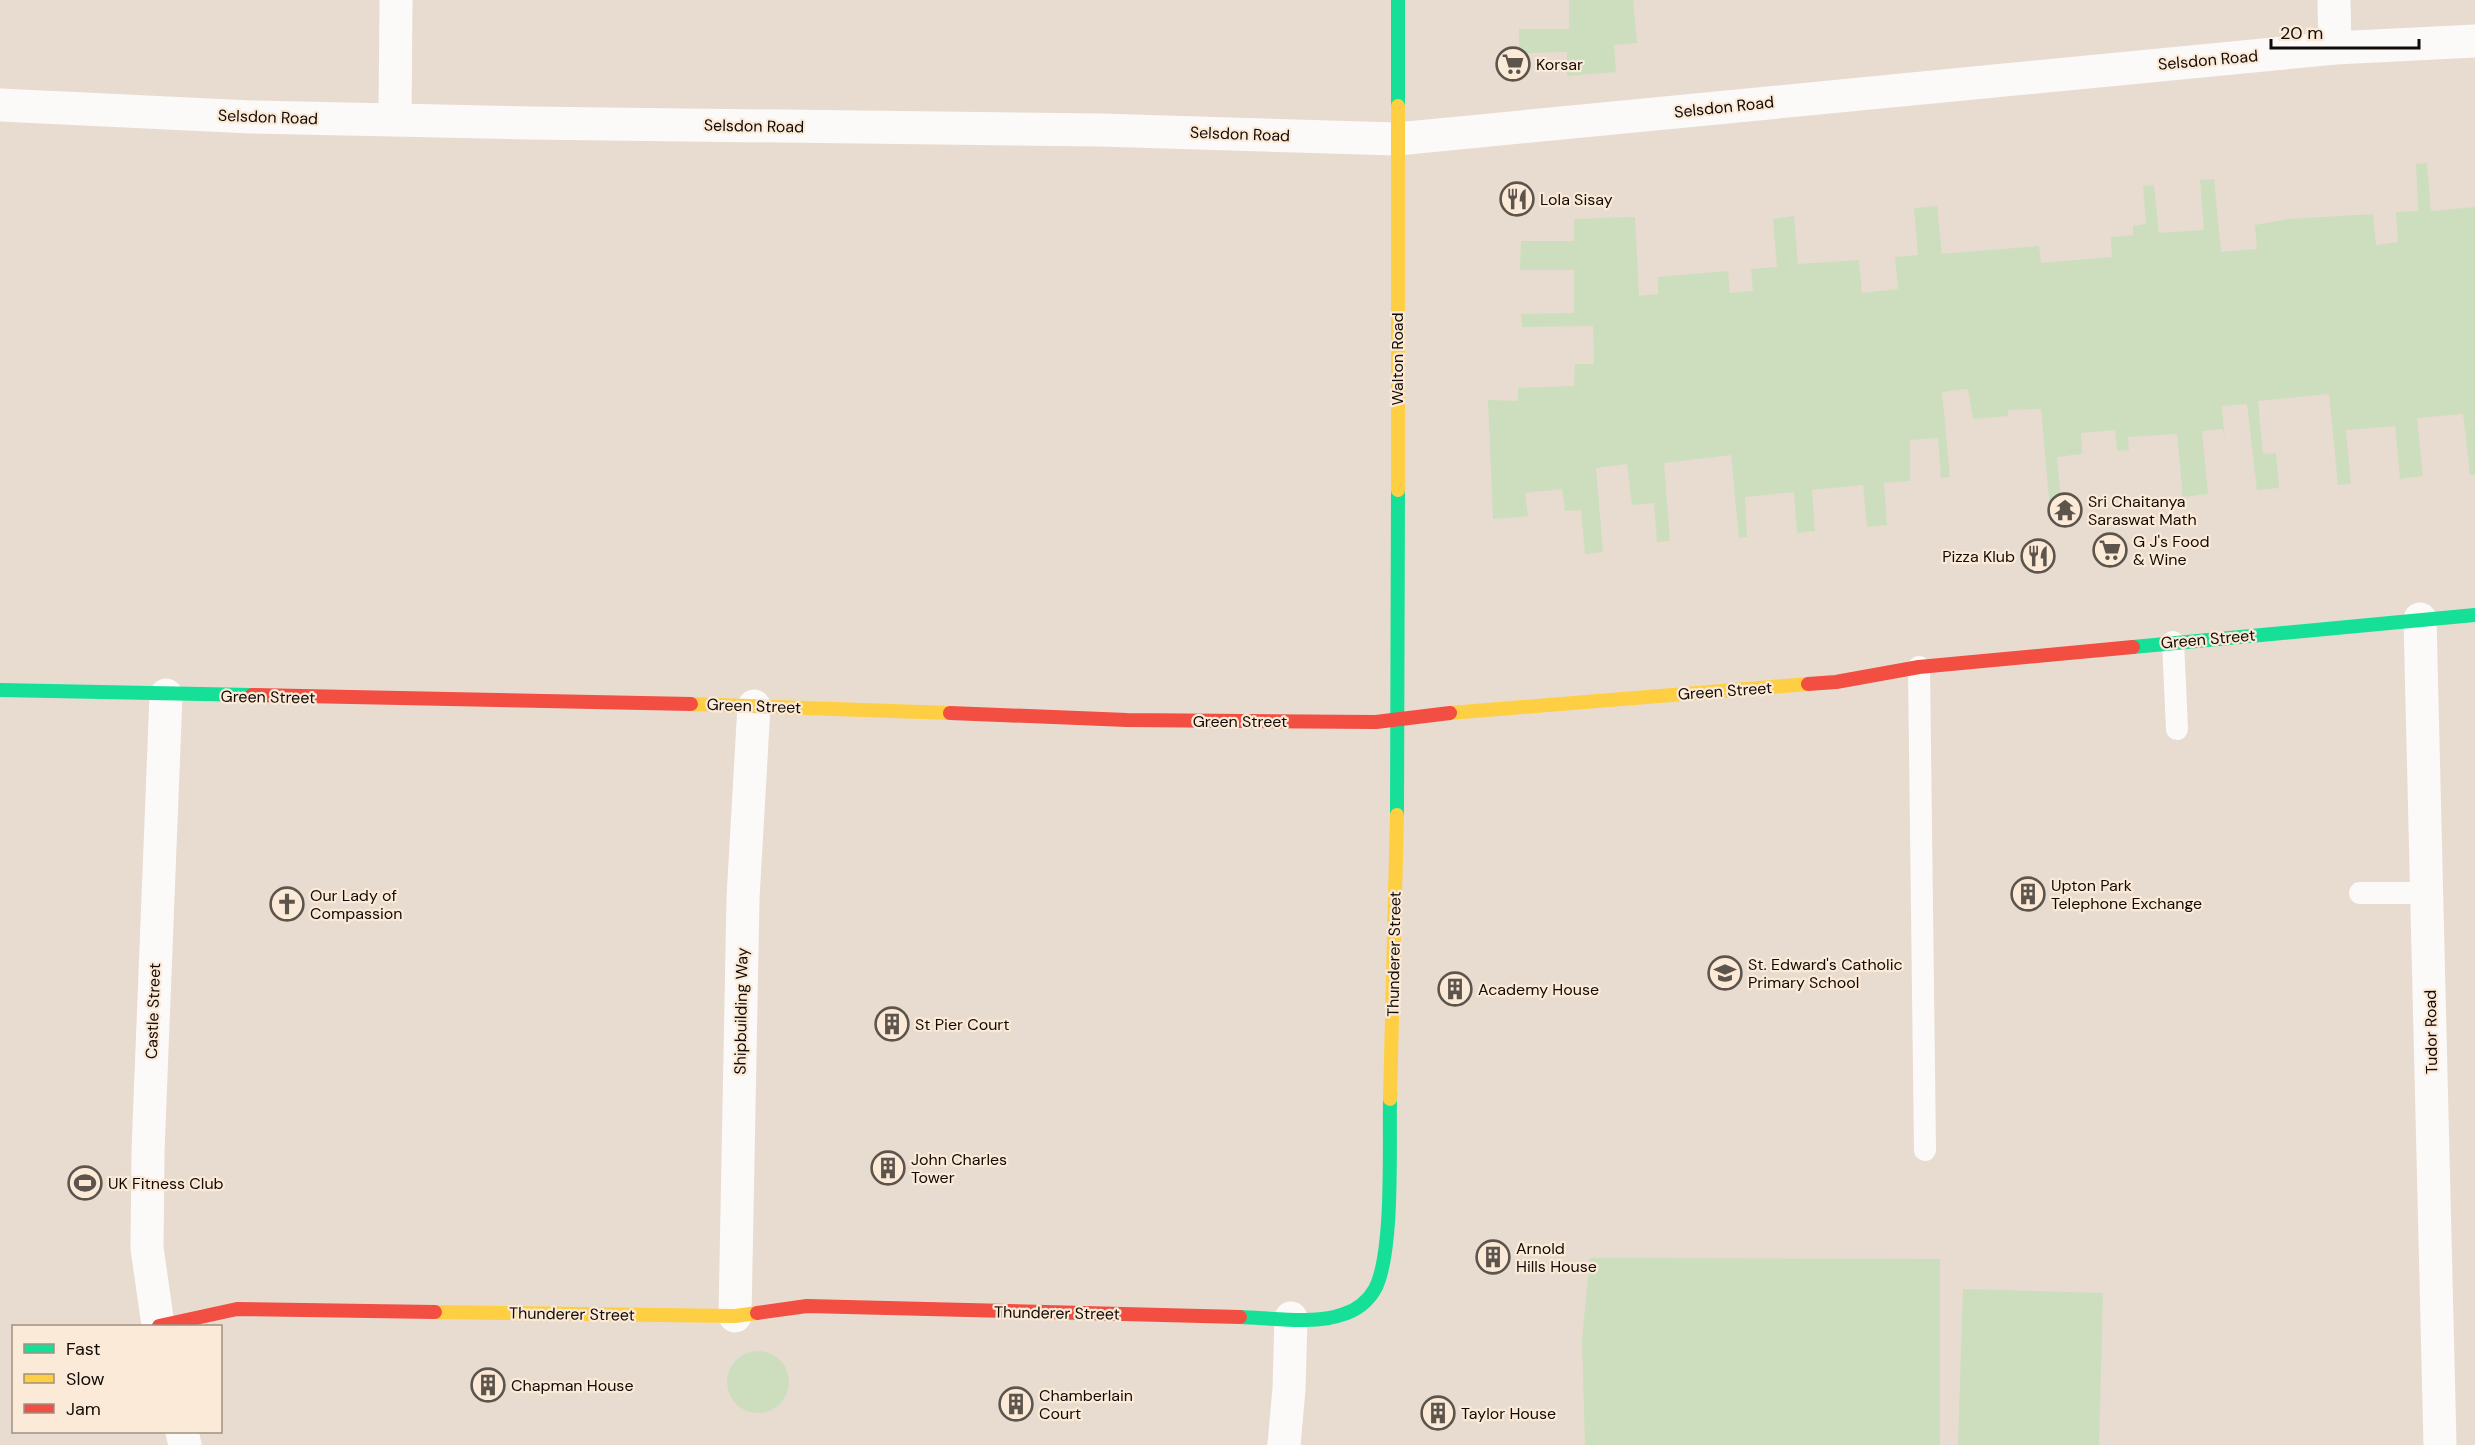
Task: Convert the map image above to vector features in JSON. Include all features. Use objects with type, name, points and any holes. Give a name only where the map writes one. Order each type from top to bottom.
[{"type":"street","points":[[395,120],[396,0]]},
{"type":"street","name":"Walton Road","points":[[1398,0],[1398,718]]},
{"type":"street","points":[[2334,0],[2335,48]]},
{"type":"street","name":"Selsdon Road","points":[[0,105],[250,117],[1101,130],[1397,139],[2335,48],[2475,41]]},
{"type":"street","name":"Green Street","points":[[0,690],[754,706],[1127,720],[1376,722],[1398,718],[1836,682],[1920,667],[2475,615]]},
{"type":"street","name":"Tudor Road","points":[[2420,619],[2440,1445]]},
{"type":"street","name":"Castle Street","points":[[158,1325],[147,1248],[147,1205],[166,695]]},
{"type":"street","name":"Shipbuilding Way","points":[[735,1316],[743,898],[754,706]]},
{"type":"street","name":"Thunderer Street","points":[[163,1325],[247,1309],[735,1316],[807,1306],[1326,1319],[1346,1316],[1367,1302],[1381,1278],[1387,1227],[1398,718]]},
{"type":"street","points":[[1284,1441],[1289,1389],[1291,1318]]},
{"type":"lane","points":[[2173,642],[2177,729]]},
{"type":"lane","points":[[1920,667],[1925,1150]]},
{"type":"lane","points":[[2360,893],[2428,893]]},
{"type":"green space","points":[[1569,0],[1633,0],[1637,43],[1614,45],[1616,72],[1567,76],[1567,52],[1519,53],[1519,29],[1569,29]]},
{"type":"green space","points":[[2427,163],[2431,211],[2475,207],[2475,475],[2470,475],[2463,414],[2417,418],[2423,476],[2400,479],[2395,426],[2346,430],[2351,484],[2338,485],[2329,394],[2258,401],[2263,454],[2276,453],[2279,488],[2257,490],[2247,404],[2222,406],[2225,442],[2223,429],[2202,431],[2208,494],[2183,497],[2177,434],[2128,437],[2129,450],[2117,451],[2115,430],[2081,433],[2082,454],[2057,457],[2062,510],[2050,511],[2041,409],[2008,410],[2008,416],[1973,419],[1968,389],[1942,392],[1950,477],[1941,478],[1938,438],[1910,440],[1910,481],[1884,483],[1887,525],[1867,527],[1863,485],[1812,490],[1815,531],[1797,533],[1794,492],[1745,497],[1747,537],[1739,538],[1731,455],[1664,463],[1670,541],[1657,542],[1654,503],[1632,505],[1627,464],[1596,468],[1603,552],[1585,554],[1581,510],[1565,511],[1562,489],[1525,493],[1528,516],[1493,519],[1488,400],[1518,401],[1518,388],[1574,386],[1575,364],[1594,364],[1593,326],[1522,327],[1521,314],[1574,313],[1574,270],[1520,270],[1521,241],[1574,241],[1574,219],[1635,217],[1639,296],[1658,294],[1658,277],[1728,271],[1730,293],[1753,291],[1751,269],[1777,267],[1773,219],[1794,216],[1798,264],[1859,260],[1862,293],[1898,289],[1895,257],[1918,255],[1914,208],[1937,206],[1942,254],[2039,246],[2041,263],[2112,257],[2111,237],[2133,235],[2133,226],[2146,224],[2143,186],[2154,185],[2159,233],[2204,230],[2200,180],[2214,179],[2221,252],[2257,249],[2255,225],[2290,219],[2373,214],[2376,245],[2398,242],[2396,212],[2418,211],[2416,164]]},
{"type":"green space","points":[[1590,1258],[1940,1259],[1940,1445],[1585,1445],[1582,1339]]},
{"type":"green space","points":[[1963,1289],[2103,1293],[2099,1445],[1958,1445]]},
{"type":"green space","points":[[758,1351],[770,1353],[780,1360],[787,1370],[789,1382],[787,1394],[780,1404],[770,1411],[758,1413],[746,1411],[736,1404],[729,1394],[727,1382],[729,1370],[736,1360],[746,1353]]},
{"type":"traffic: fast","points":[[1398,0],[1398,106]]},
{"type":"traffic: fast","points":[[1397,815],[1398,490]]},
{"type":"traffic: fast","points":[[2133,647],[2475,615]]},
{"type":"traffic: fast","points":[[0,690],[252,695]]},
{"type":"traffic: fast","points":[[1240,1317],[1293,1320],[1332,1317],[1358,1307],[1375,1289],[1381,1272],[1388,1225],[1390,1099]]},
{"type":"traffic: slow","points":[[1398,106],[1398,490]]},
{"type":"traffic: slow","points":[[1450,713],[1808,684]]},
{"type":"traffic: slow","points":[[691,704],[950,713]]},
{"type":"traffic: slow","points":[[1390,1099],[1397,815]]},
{"type":"traffic: slow","points":[[435,1312],[735,1316],[757,1313]]},
{"type":"traffic: jam","points":[[1808,684],[1836,682],[1919,667],[2133,647]]},
{"type":"traffic: jam","points":[[252,695],[691,704]]},
{"type":"traffic: jam","points":[[950,713],[1127,720],[1376,722],[1450,713]]},
{"type":"traffic: jam","points":[[757,1313],[807,1306],[1240,1317]]},
{"type":"traffic: jam","points":[[164,1325],[237,1309],[435,1312]]},
{"type":"place","name":"Korsar","points":[[1513,64]]},
{"type":"place","name":"Lola Sisay","points":[[1517,199]]},
{"type":"place","name":"Sri Chaitanya Saraswat Math","points":[[2065,510]]},
{"type":"place","name":"G J's Food & Wine","points":[[2110,550]]},
{"type":"place","name":"Pizza Klub","points":[[2038,556]]},
{"type":"place","name":"Upton Park Telephone Exchange","points":[[2028,894]]},
{"type":"place","name":"Our Lady of Compassion","points":[[287,904]]},
{"type":"place","name":"St. Edward's Catholic Primary School","points":[[1725,973]]},
{"type":"place","name":"Academy House","points":[[1455,989]]},
{"type":"place","name":"St Pier Court","points":[[892,1024]]},
{"type":"place","name":"John Charles Tower","points":[[888,1168]]},
{"type":"place","name":"UK Fitness Club","points":[[85,1183]]},
{"type":"place","name":"Arnold Hills House","points":[[1493,1257]]},
{"type":"place","name":"Chapman House","points":[[488,1385]]},
{"type":"place","name":"Chamberlain Court","points":[[1016,1404]]},
{"type":"place","name":"Taylor House","points":[[1438,1413]]}]
